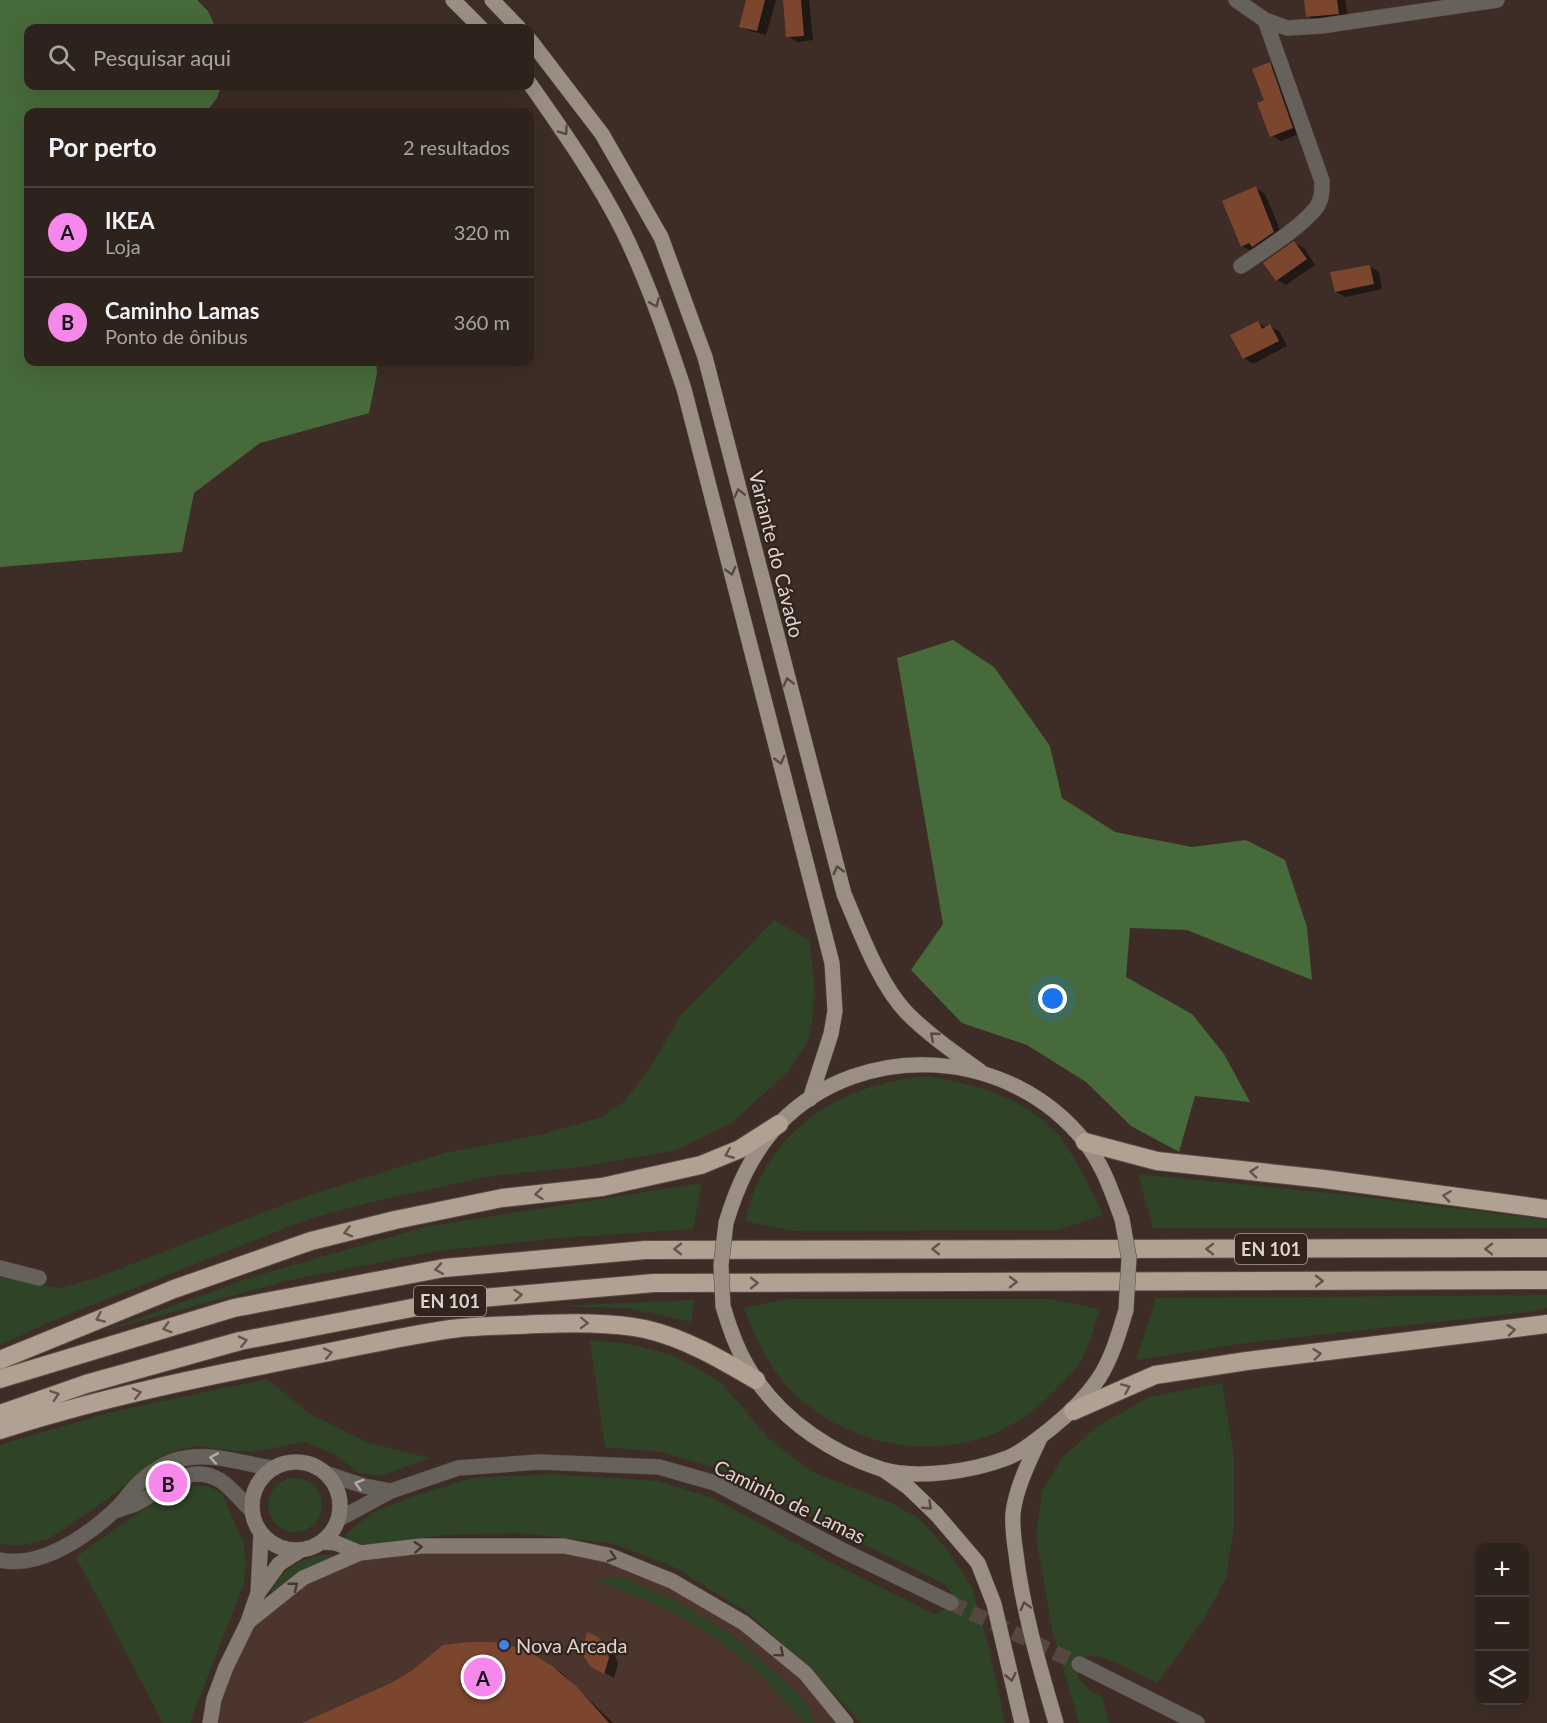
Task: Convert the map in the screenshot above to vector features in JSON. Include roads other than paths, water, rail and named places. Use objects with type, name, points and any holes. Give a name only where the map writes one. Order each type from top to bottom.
[{"type":"highway","points":[[0,1360],[174,1289],[311,1241],[395,1220],[502,1198],[602,1187],[700,1165],[740,1149],[779,1124]]},
{"type":"highway","points":[[1085,1142],[1157,1161],[1324,1179],[1547,1209]]},
{"type":"highway","name":"EN 101","points":[[0,1379],[234,1308],[444,1268],[645,1250],[1547,1248]]},
{"type":"highway","name":"EN 101","points":[[0,1414],[86,1384],[240,1341],[448,1301],[643,1284],[1547,1280]]},
{"type":"highway","points":[[0,1431],[58,1411],[246,1369],[452,1328],[566,1323],[607,1324],[646,1329],[695,1347],[756,1380]]},
{"type":"highway","points":[[1073,1412],[1155,1375],[1247,1361],[1547,1324]]},
{"type":"main road","points":[[453,0],[477,24]]},
{"type":"main road","points":[[492,0],[515,24]]},
{"type":"main road","name":"Variante do Cávado","points":[[534,45],[602,134],[661,237],[705,357],[844,894],[866,947],[885,982],[906,1012],[939,1041],[980,1071]]},
{"type":"main road","points":[[534,90],[569,139],[622,230],[658,310],[684,389],[832,963],[835,1011],[831,1034],[810,1099]]},
{"type":"main road","points":[[882,1469],[927,1474],[972,1469],[1009,1458],[1073,1412],[1100,1377],[1117,1339],[1126,1310],[1129,1258],[1122,1219],[1108,1178],[1085,1142],[1055,1111],[1020,1087],[980,1071],[954,1065],[927,1063],[872,1070],[847,1079],[810,1099],[779,1124],[755,1154],[737,1187],[726,1223],[721,1265],[723,1306],[734,1342],[756,1380],[781,1410],[809,1435],[882,1469],[909,1488],[937,1515],[978,1563],[994,1604],[1022,1723]]},
{"type":"main road","points":[[1042,1436],[1028,1466],[1013,1514],[1020,1587],[1056,1723]]},
{"type":"street","points":[[1236,0],[1265,20],[1287,28],[1321,26],[1497,0]]},
{"type":"street","points":[[1241,266],[1284,236],[1316,208],[1322,197],[1322,181],[1265,20]]},
{"type":"street","points":[[0,1268],[39,1278]]},
{"type":"street","points":[[0,1560],[9,1562],[35,1558],[66,1547],[115,1511],[137,1485],[157,1470],[184,1458],[210,1456],[272,1468]]},
{"type":"street","points":[[252,1511],[253,1494],[260,1480],[272,1468],[286,1462],[302,1461],[317,1466],[328,1474],[364,1486],[391,1491]]},
{"type":"street","name":"Caminho de Lamas","points":[[339,1519],[391,1491],[458,1468],[539,1462],[659,1467],[715,1483],[951,1604]]},
{"type":"street","points":[[261,1534],[272,1544],[286,1550],[313,1548],[323,1542],[339,1519],[341,1505],[338,1489],[328,1474]]},
{"type":"street","points":[[115,1511],[136,1503],[168,1483],[189,1475],[205,1475],[221,1481],[252,1511],[261,1534],[258,1593],[248,1622],[226,1667],[214,1699],[210,1723]]},
{"type":"street","points":[[323,1542],[336,1543],[360,1553]]},
{"type":"street","points":[[248,1622],[303,1578],[360,1553],[422,1546],[564,1546],[608,1555],[628,1562],[672,1581],[744,1623],[805,1673],[846,1723]]},
{"type":"street","points":[[258,1593],[279,1564],[301,1550]]},
{"type":"street","points":[[1079,1664],[1197,1723]]},
{"type":"tunnel","points":[[951,1603],[1079,1664]]},
{"type":"place","name":"Caminho Lamas","points":[[168,1483]]},
{"type":"place","name":"Nova Arcada","points":[[504,1645]]},
{"type":"place","name":"IKEA","points":[[483,1677]]}]
